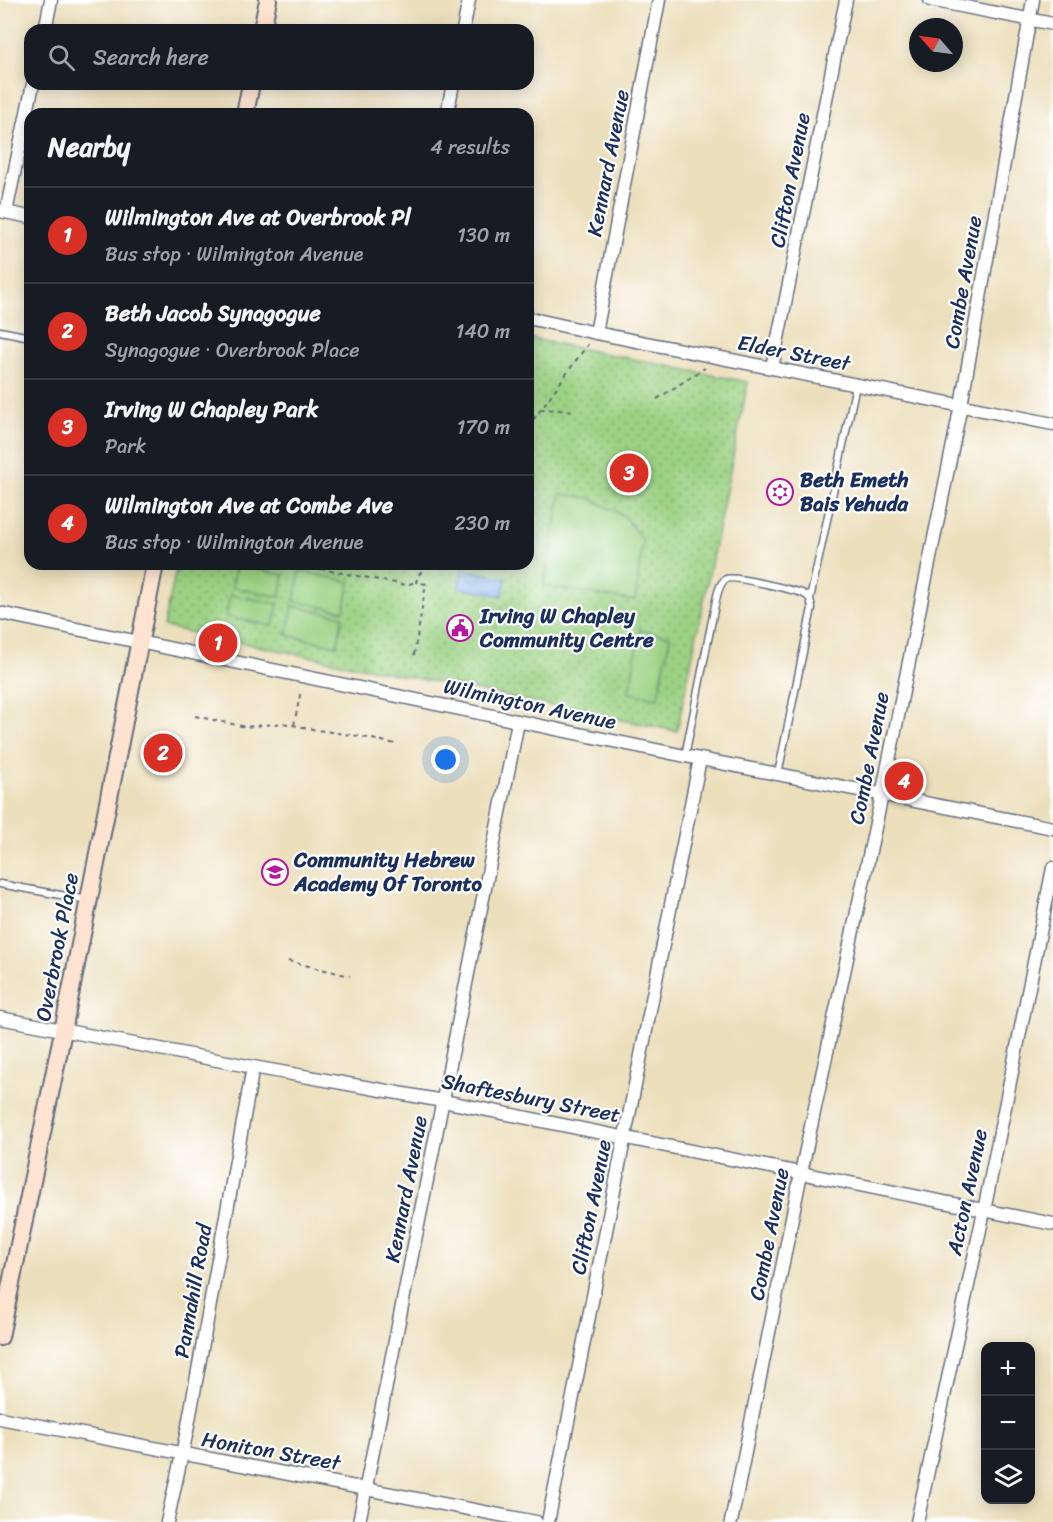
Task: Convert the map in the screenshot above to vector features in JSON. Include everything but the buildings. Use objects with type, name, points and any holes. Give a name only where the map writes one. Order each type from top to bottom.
[{"type":"street","points":[[46,24],[51,0]]},
{"type":"street","points":[[263,24],[268,0]]},
{"type":"street","points":[[464,24],[469,0]]},
{"type":"street","name":"Kennard Avenue","points":[[596,333],[659,0]]},
{"type":"street","name":"Clifton Avenue","points":[[772,368],[846,0]]},
{"type":"street","points":[[930,0],[1053,24]]},
{"type":"street","name":"Combe Avenue","points":[[731,1522],[801,1173],[882,795],[961,405],[1033,0]]},
{"type":"street","points":[[27,108],[32,90]]},
{"type":"street","points":[[246,108],[250,90]]},
{"type":"street","points":[[448,108],[452,90]]},
{"type":"street","points":[[24,122],[3,212],[24,216]]},
{"type":"street","name":"Elder Street","points":[[534,319],[1053,424]]},
{"type":"street","name":"Overbrook Place","points":[[0,1337],[154,570]]},
{"type":"street","name":"Wilmington Avenue","points":[[0,613],[518,722],[1053,828]]},
{"type":"street","name":"Kennard Avenue","points":[[359,1522],[518,722]]},
{"type":"street","name":"Clifton Avenue","points":[[548,1522],[700,759]]},
{"type":"street","name":"Acton Avenue","points":[[918,1522],[1053,868]]},
{"type":"street","name":"Shaftesbury Street","points":[[0,1018],[444,1101],[1053,1224]]},
{"type":"street","name":"Pannahill Road","points":[[167,1522],[182,1454],[254,1067]]},
{"type":"street","name":"Honiton Street","points":[[0,1418],[536,1522]]},
{"type":"lane","points":[[0,331],[24,336]]},
{"type":"lane","points":[[778,775],[812,609],[810,599],[856,385]]},
{"type":"lane","points":[[685,756],[714,610],[723,581],[730,578],[755,582],[792,590],[810,599]]},
{"type":"lane","points":[[0,884],[89,900]]},
{"type":"path","points":[[534,418],[596,333]]},
{"type":"path","points":[[657,399],[720,358]]},
{"type":"path","points":[[540,409],[576,411]]},
{"type":"path","points":[[326,570],[406,585],[416,582],[426,584],[414,655]]},
{"type":"path","points":[[416,582],[422,570]]},
{"type":"path","points":[[294,725],[303,676]]},
{"type":"path","points":[[195,716],[246,727],[283,723],[396,744]]},
{"type":"path","points":[[288,961],[350,976]]},
{"type":"green space","points":[[534,339],[748,382],[677,731],[164,627],[176,570],[534,570]]},
{"type":"green space","points":[[561,494],[590,498],[624,516],[643,541],[635,601],[544,586]]},
{"type":"green space","points":[[235,570],[260,570],[284,575],[280,597],[232,587]]},
{"type":"green space","points":[[300,571],[350,582],[344,611],[294,601]]},
{"type":"green space","points":[[230,595],[278,604],[273,626],[226,617]]},
{"type":"green space","points":[[293,606],[343,616],[337,646],[287,635]]},
{"type":"green space","points":[[640,630],[670,636],[658,698],[629,693]]},
{"type":"water","points":[[462,570],[506,578],[502,596],[459,588]]},
{"type":"place","name":"Irving W Chapley Park","points":[[629,473]]},
{"type":"place","name":"Beth Emeth Bais Yehuda","points":[[780,492]]},
{"type":"place","name":"Irving W Chapley Community Centre","points":[[460,628]]},
{"type":"place","name":"Wilmington Ave at Overbrook Pl","points":[[218,643]]},
{"type":"place","name":"Beth Jacob Synagogue","points":[[163,753]]},
{"type":"place","name":"Wilmington Ave at Combe Ave","points":[[904,781]]},
{"type":"place","name":"Community Hebrew Academy Of Toronto","points":[[275,872]]}]
